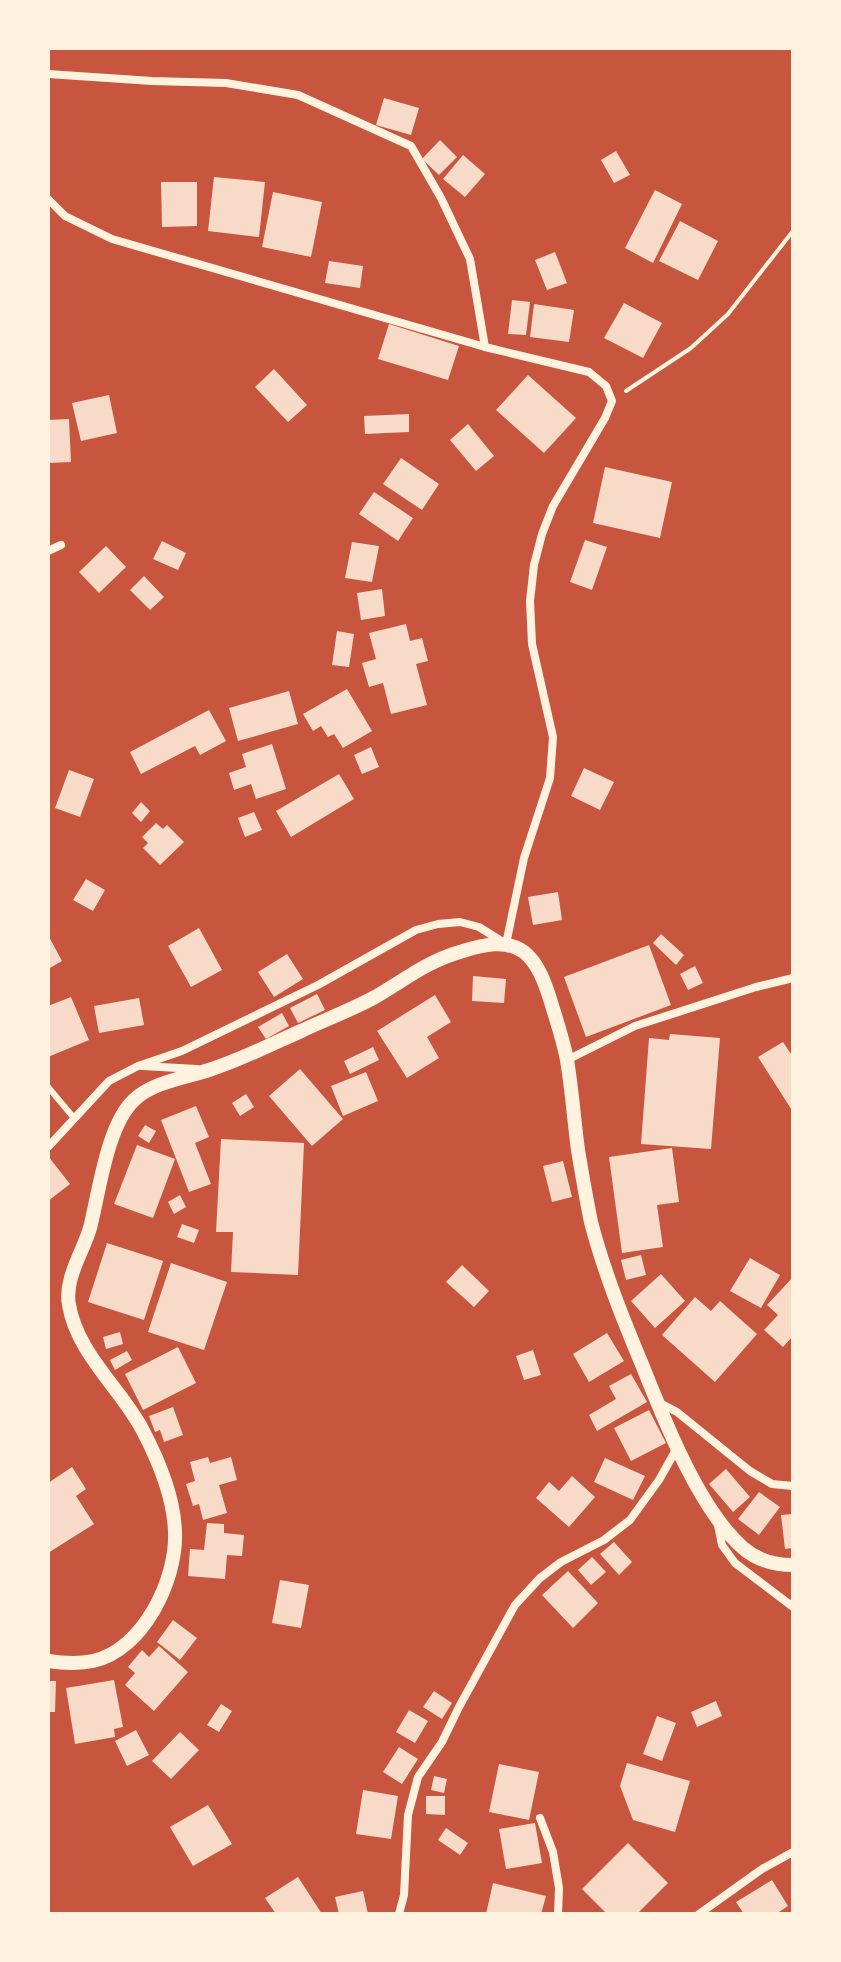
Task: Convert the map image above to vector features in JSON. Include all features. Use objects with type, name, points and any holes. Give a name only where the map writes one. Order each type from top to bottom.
[{"type":"street","points":[[48,74],[226,83],[298,95],[411,146],[441,198],[470,259],[485,347]]},
{"type":"street","points":[[48,199],[65,216],[112,239],[485,347],[589,372],[606,386],[612,401],[553,506],[534,565],[530,601],[532,644],[553,737],[550,778],[524,858],[506,944]]},
{"type":"street","points":[[48,551],[61,545]]},
{"type":"street","points":[[48,1147],[109,1081],[138,1066],[182,1051],[318,985],[416,930],[460,922],[479,927],[524,952],[536,966],[547,988],[561,1035],[590,1219],[604,1268],[657,1402],[677,1447],[716,1517],[740,1546],[751,1555],[775,1565],[793,1565]]},
{"type":"street","points":[[48,1661],[96,1661],[130,1641],[146,1623],[162,1593],[176,1537],[173,1510],[154,1453],[127,1404],[78,1333],[68,1304],[73,1272],[89,1230],[107,1159],[128,1107],[137,1097],[150,1090],[257,1051],[373,998],[431,962],[477,947],[506,944]]},
{"type":"street","points":[[567,1060],[635,1026],[793,978]]},
{"type":"street","points":[[138,1066],[210,1070]]},
{"type":"street","points":[[657,1402],[677,1412],[750,1471],[772,1484],[793,1486]]},
{"type":"street","points":[[399,1914],[404,1895],[408,1815],[418,1777],[442,1742],[515,1605],[540,1578],[561,1562],[604,1540],[630,1520],[659,1480],[677,1447]]},
{"type":"street","points":[[716,1517],[722,1545],[735,1563],[793,1607]]},
{"type":"street","points":[[540,1818],[553,1852],[559,1888],[558,1914]]},
{"type":"street","points":[[699,1914],[762,1869],[793,1852]]},
{"type":"lane","points":[[48,1087],[74,1118]]},
{"type":"path","points":[[612,401],[701,340],[728,314],[793,231]]},
{"type":"building","points":[[384,98],[419,108],[411,135],[376,125]]},
{"type":"building","points":[[440,140],[457,157],[439,175],[422,159]]},
{"type":"building","points":[[616,151],[630,175],[614,183],[601,160]]},
{"type":"building","points":[[463,155],[485,174],[465,197],[443,179]]},
{"type":"building","points":[[214,177],[265,182],[259,237],[208,231]]},
{"type":"building","points":[[161,182],[197,182],[197,226],[162,227]]},
{"type":"building","points":[[655,190],[682,204],[653,263],[625,248]]},
{"type":"building","points":[[273,192],[322,202],[311,257],[262,247]]},
{"type":"building","points":[[680,221],[718,241],[698,280],[659,261]]},
{"type":"building","points":[[555,252],[567,283],[547,290],[535,260]]},
{"type":"building","points":[[329,261],[363,266],[360,288],[325,283]]},
{"type":"building","points":[[512,300],[530,302],[526,335],[508,334]]},
{"type":"building","points":[[624,303],[662,323],[643,358],[604,338]]},
{"type":"building","points":[[534,304],[574,310],[569,342],[530,337]]},
{"type":"building","points":[[389,324],[459,346],[448,380],[378,359]]},
{"type":"building","points":[[274,369],[307,405],[288,422],[255,387]]},
{"type":"building","points":[[528,375],[576,418],[544,453],[496,410]]},
{"type":"building","points":[[109,395],[117,433],[81,441],[72,403]]},
{"type":"building","points":[[409,414],[409,432],[365,434],[364,416]]},
{"type":"building","points":[[69,419],[71,462],[48,463],[48,420]]},
{"type":"building","points":[[468,424],[494,456],[476,471],[450,440]]},
{"type":"building","points":[[401,458],[439,484],[422,510],[383,484]]},
{"type":"building","points":[[605,467],[672,482],[660,538],[593,523]]},
{"type":"building","points":[[374,492],[413,518],[398,541],[359,514]]},
{"type":"building","points":[[585,540],[607,547],[592,590],[570,582]]},
{"type":"building","points":[[162,541],[186,553],[178,570],[153,559]]},
{"type":"building","points":[[352,542],[379,546],[372,582],[345,578]]},
{"type":"building","points":[[106,546],[126,567],[99,593],[79,572]]},
{"type":"building","points":[[144,576],[164,597],[150,610],[130,590]]},
{"type":"building","points":[[382,589],[385,616],[361,620],[357,593]]},
{"type":"building","points":[[406,624],[410,641],[422,638],[428,661],[416,664],[427,705],[391,714],[383,683],[369,687],[362,663],[376,659],[369,633]]},
{"type":"building","points":[[337,631],[354,634],[349,667],[332,665]]},
{"type":"building","points":[[347,689],[372,731],[343,748],[334,734],[328,737],[321,726],[313,731],[303,714]]},
{"type":"building","points":[[289,691],[298,724],[238,741],[229,708]]},
{"type":"building","points":[[209,710],[226,741],[200,755],[195,746],[141,774],[130,752]]},
{"type":"building","points":[[272,744],[286,789],[256,799],[251,784],[234,790],[229,773],[246,767],[242,754]]},
{"type":"building","points":[[371,747],[379,767],[362,774],[354,755]]},
{"type":"building","points":[[584,768],[614,782],[600,810],[571,796]]},
{"type":"building","points":[[69,770],[94,779],[80,817],[55,808]]},
{"type":"building","points":[[339,774],[354,799],[291,837],[276,811]]},
{"type":"building","points":[[141,802],[150,811],[141,822],[132,813]]},
{"type":"building","points":[[254,812],[262,830],[245,837],[238,818]]},
{"type":"building","points":[[156,823],[163,829],[167,825],[184,842],[160,865],[143,848],[148,843],[142,837]]},
{"type":"building","points":[[86,879],[105,890],[93,911],[73,900]]},
{"type":"building","points":[[558,892],[562,920],[533,925],[528,897]]},
{"type":"building","points":[[199,928],[222,970],[191,987],[168,946]]},
{"type":"building","points":[[661,934],[684,955],[676,965],[653,943]]},
{"type":"building","points":[[48,935],[62,961],[48,969]]},
{"type":"building","points":[[649,945],[671,1005],[586,1037],[564,977]]},
{"type":"building","points":[[287,954],[303,979],[274,997],[258,972]]},
{"type":"building","points":[[695,966],[703,983],[688,990],[680,974]]},
{"type":"building","points":[[473,976],[506,979],[504,1003],[472,1001]]},
{"type":"building","points":[[317,994],[325,1010],[298,1023],[290,1008]]},
{"type":"building","points":[[435,995],[451,1022],[427,1037],[439,1058],[407,1078],[377,1031]]},
{"type":"building","points":[[71,997],[89,1040],[48,1057],[48,1006]]},
{"type":"building","points":[[139,998],[144,1025],[99,1033],[94,1006]]},
{"type":"building","points":[[282,1013],[289,1026],[266,1039],[258,1027]]},
{"type":"building","points":[[670,1034],[720,1038],[711,1149],[641,1144],[649,1038],[669,1040]]},
{"type":"building","points":[[783,1042],[793,1057],[793,1112],[758,1057]]},
{"type":"building","points":[[373,1047],[379,1060],[350,1074],[344,1061]]},
{"type":"building","points":[[300,1069],[343,1119],[312,1146],[269,1096]]},
{"type":"building","points":[[366,1072],[378,1101],[343,1116],[331,1086]]},
{"type":"building","points":[[246,1094],[254,1107],[240,1116],[232,1103]]},
{"type":"building","points":[[196,1106],[209,1137],[195,1143],[211,1184],[189,1192],[161,1120]]},
{"type":"building","points":[[145,1125],[156,1131],[149,1143],[138,1136]]},
{"type":"building","points":[[221,1139],[304,1143],[298,1275],[231,1272],[233,1232],[216,1232]]},
{"type":"building","points":[[137,1145],[175,1159],[153,1218],[114,1204]]},
{"type":"building","points":[[672,1148],[679,1202],[657,1205],[663,1247],[622,1253],[609,1157]]},
{"type":"building","points":[[48,1156],[70,1184],[48,1201]]},
{"type":"building","points":[[563,1161],[572,1197],[552,1202],[543,1166]]},
{"type":"building","points":[[180,1195],[186,1207],[174,1214],[168,1202]]},
{"type":"building","points":[[182,1224],[199,1230],[194,1243],[177,1237]]},
{"type":"building","points":[[107,1243],[163,1261],[144,1320],[88,1302]]},
{"type":"building","points":[[641,1255],[646,1275],[626,1280],[621,1260]]},
{"type":"building","points":[[750,1258],[780,1275],[761,1308],[730,1291]]},
{"type":"building","points":[[171,1263],[227,1282],[204,1350],[148,1332]]},
{"type":"building","points":[[462,1265],[489,1291],[474,1307],[446,1282]]},
{"type":"building","points":[[661,1274],[685,1301],[655,1328],[631,1301]]},
{"type":"building","points":[[793,1277],[793,1339],[783,1347],[764,1330],[778,1315],[767,1305]]},
{"type":"building","points":[[695,1297],[711,1311],[720,1301],[757,1334],[715,1382],[662,1335]]},
{"type":"building","points":[[120,1332],[123,1344],[106,1349],[103,1337]]},
{"type":"building","points":[[607,1333],[624,1361],[589,1382],[573,1354]]},
{"type":"building","points":[[178,1347],[196,1383],[143,1410],[125,1374]]},
{"type":"building","points":[[533,1350],[541,1375],[524,1380],[516,1356]]},
{"type":"building","points":[[127,1351],[132,1360],[115,1370],[110,1360]]},
{"type":"building","points":[[631,1374],[647,1402],[597,1431],[589,1415],[616,1399],[609,1386]]},
{"type":"building","points":[[173,1407],[183,1435],[164,1442],[160,1430],[155,1432],[149,1416]]},
{"type":"building","points":[[649,1410],[666,1443],[631,1461],[614,1428]]},
{"type":"building","points":[[208,1457],[210,1463],[231,1457],[237,1480],[219,1485],[227,1513],[203,1520],[199,1504],[193,1506],[186,1484],[195,1481],[190,1462]]},
{"type":"building","points":[[605,1458],[645,1476],[633,1500],[594,1482]]},
{"type":"building","points":[[72,1467],[86,1489],[76,1496],[94,1524],[48,1553],[48,1483]]},
{"type":"building","points":[[726,1469],[750,1497],[733,1512],[709,1484]]},
{"type":"building","points":[[572,1476],[595,1497],[569,1527],[536,1498],[549,1482],[559,1491]]},
{"type":"building","points":[[759,1492],[780,1507],[759,1535],[738,1519]]},
{"type":"building","points":[[793,1514],[793,1548],[785,1549],[781,1515]]},
{"type":"building","points":[[207,1523],[224,1524],[224,1533],[244,1535],[242,1556],[227,1555],[225,1579],[188,1576],[190,1549],[204,1550]]},
{"type":"building","points":[[614,1542],[632,1562],[619,1575],[600,1554]]},
{"type":"building","points":[[592,1557],[606,1572],[591,1585],[578,1570]]},
{"type":"building","points":[[568,1571],[598,1603],[573,1628],[542,1595]]},
{"type":"building","points":[[280,1580],[309,1585],[301,1628],[272,1623]]},
{"type":"building","points":[[173,1620],[197,1638],[180,1660],[157,1642]]},
{"type":"building","points":[[159,1646],[188,1672],[154,1711],[125,1685],[135,1673],[128,1667],[142,1650],[149,1657]]},
{"type":"building","points":[[114,1680],[123,1727],[114,1729],[115,1737],[75,1744],[66,1688]]},
{"type":"building","points":[[48,1681],[56,1681],[55,1712],[48,1712]]},
{"type":"building","points":[[434,1691],[452,1703],[442,1719],[423,1707]]},
{"type":"building","points":[[716,1701],[722,1716],[697,1727],[691,1712]]},
{"type":"building","points":[[221,1704],[232,1711],[219,1732],[207,1725]]},
{"type":"building","points":[[409,1710],[428,1721],[415,1743],[396,1732]]},
{"type":"building","points":[[657,1716],[676,1723],[662,1761],[643,1754]]},
{"type":"building","points":[[136,1730],[149,1755],[127,1766],[115,1741]]},
{"type":"building","points":[[180,1732],[199,1750],[171,1779],[152,1761]]},
{"type":"building","points":[[399,1747],[418,1759],[402,1784],[383,1772]]},
{"type":"building","points":[[627,1763],[690,1781],[675,1832],[633,1820],[620,1786]]},
{"type":"building","points":[[499,1764],[539,1772],[529,1820],[489,1812]]},
{"type":"building","points":[[434,1776],[447,1779],[444,1793],[431,1790]]},
{"type":"building","points":[[363,1790],[398,1796],[391,1839],[356,1834]]},
{"type":"building","points":[[426,1796],[445,1796],[445,1815],[426,1814]]},
{"type":"building","points":[[208,1805],[232,1844],[193,1866],[170,1827]]},
{"type":"building","points":[[535,1823],[542,1863],[506,1869],[499,1829]]},
{"type":"building","points":[[446,1828],[468,1843],[460,1855],[438,1840]]},
{"type":"building","points":[[628,1843],[668,1883],[637,1914],[607,1914],[582,1889]]},
{"type":"building","points":[[298,1877],[322,1914],[276,1914],[265,1898]]},
{"type":"building","points":[[772,1880],[788,1906],[776,1914],[744,1914],[736,1902]]},
{"type":"building","points":[[493,1883],[546,1896],[541,1914],[486,1914]]},
{"type":"building","points":[[363,1891],[368,1914],[339,1914],[335,1897]]}]
